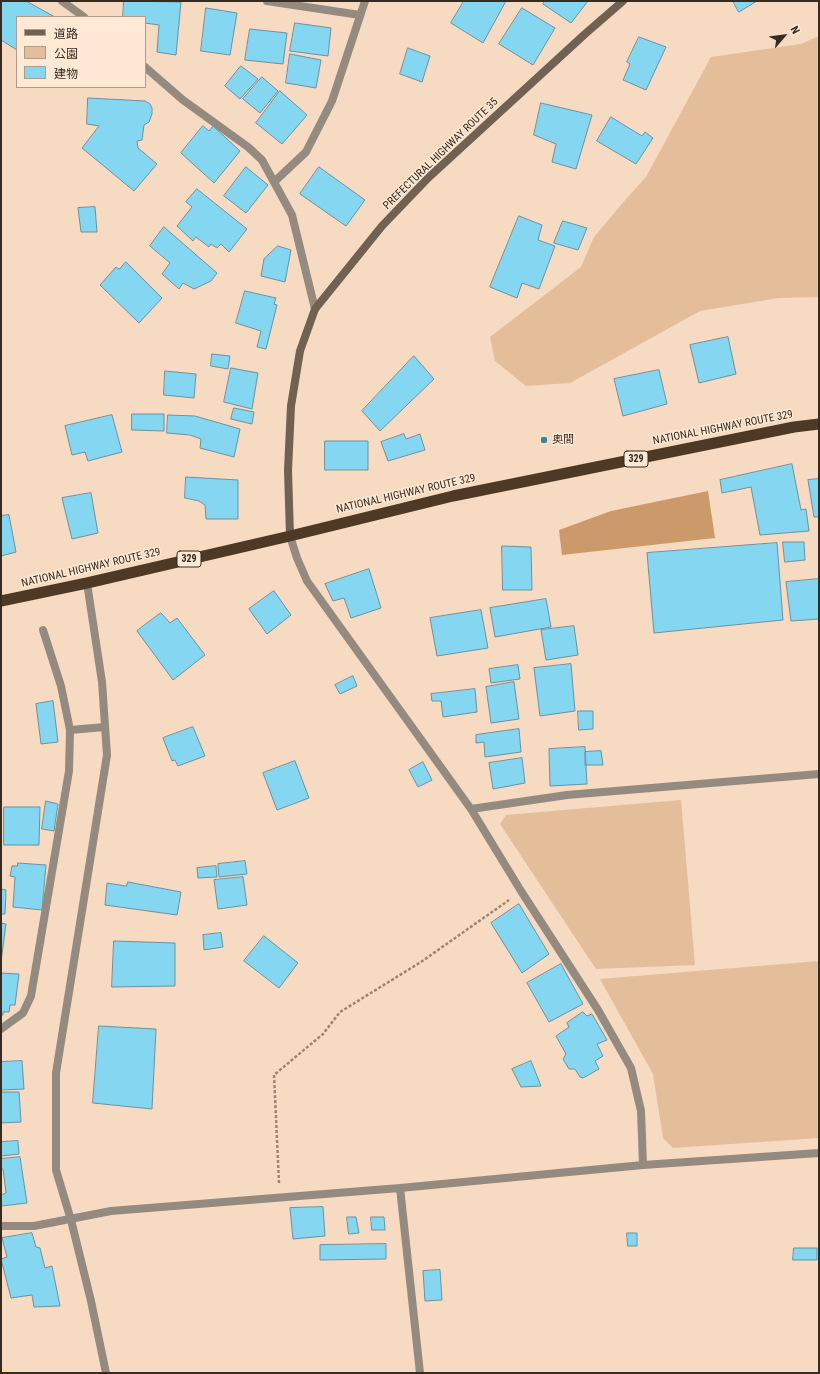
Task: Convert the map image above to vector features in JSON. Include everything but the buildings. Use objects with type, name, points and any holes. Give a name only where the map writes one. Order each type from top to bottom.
[{"type":"highway","name":"NATIONAL HIGHWAY ROUTE 329","points":[[1,601],[87,583],[290,536],[453,496],[786,428],[819,424]]},
{"type":"main road","name":"PREFECTURAL HIGHWAY ROUTE 35","points":[[290,536],[288,470],[291,406],[300,352],[315,309],[382,226],[428,178],[623,1]]},
{"type":"street","points":[[62,1],[83,16]]},
{"type":"street","points":[[267,1],[360,15]]},
{"type":"street","points":[[274,182],[306,152],[332,101],[365,1]]},
{"type":"street","points":[[146,67],[183,100],[248,147],[262,160],[292,215],[315,309]]},
{"type":"street","points":[[290,536],[306,581],[470,809],[598,1010],[631,1068],[641,1111],[643,1165]]},
{"type":"street","points":[[87,583],[102,682],[107,755],[56,1073],[56,1170],[71,1220],[91,1301],[106,1373]]},
{"type":"street","points":[[1,1029],[23,1013],[32,996],[69,770],[70,730],[61,686],[43,630]]},
{"type":"street","points":[[70,730],[105,727]]},
{"type":"street","points":[[470,809],[567,795],[819,774]]},
{"type":"street","points":[[1,1226],[34,1226],[111,1211],[400,1188],[643,1165],[819,1153]]},
{"type":"street","points":[[400,1188],[420,1373]]},
{"type":"path","points":[[280,1198],[274,1075],[323,1034],[340,1012],[420,962],[521,891]]},
{"type":"green space","points":[[819,36],[819,297],[779,298],[700,311],[570,383],[526,386],[495,361],[490,337],[581,267],[594,237],[646,177],[711,57],[801,44]]},
{"type":"green space","points":[[681,800],[695,965],[596,969],[500,824],[506,815]]},
{"type":"green space","points":[[819,961],[819,1138],[673,1148],[663,1138],[653,1074],[600,979]]},
{"type":"shaded area","points":[[708,491],[715,538],[562,555],[559,530],[611,511]]},
{"type":"place","name":"奥間","points":[[544,440]]}]
